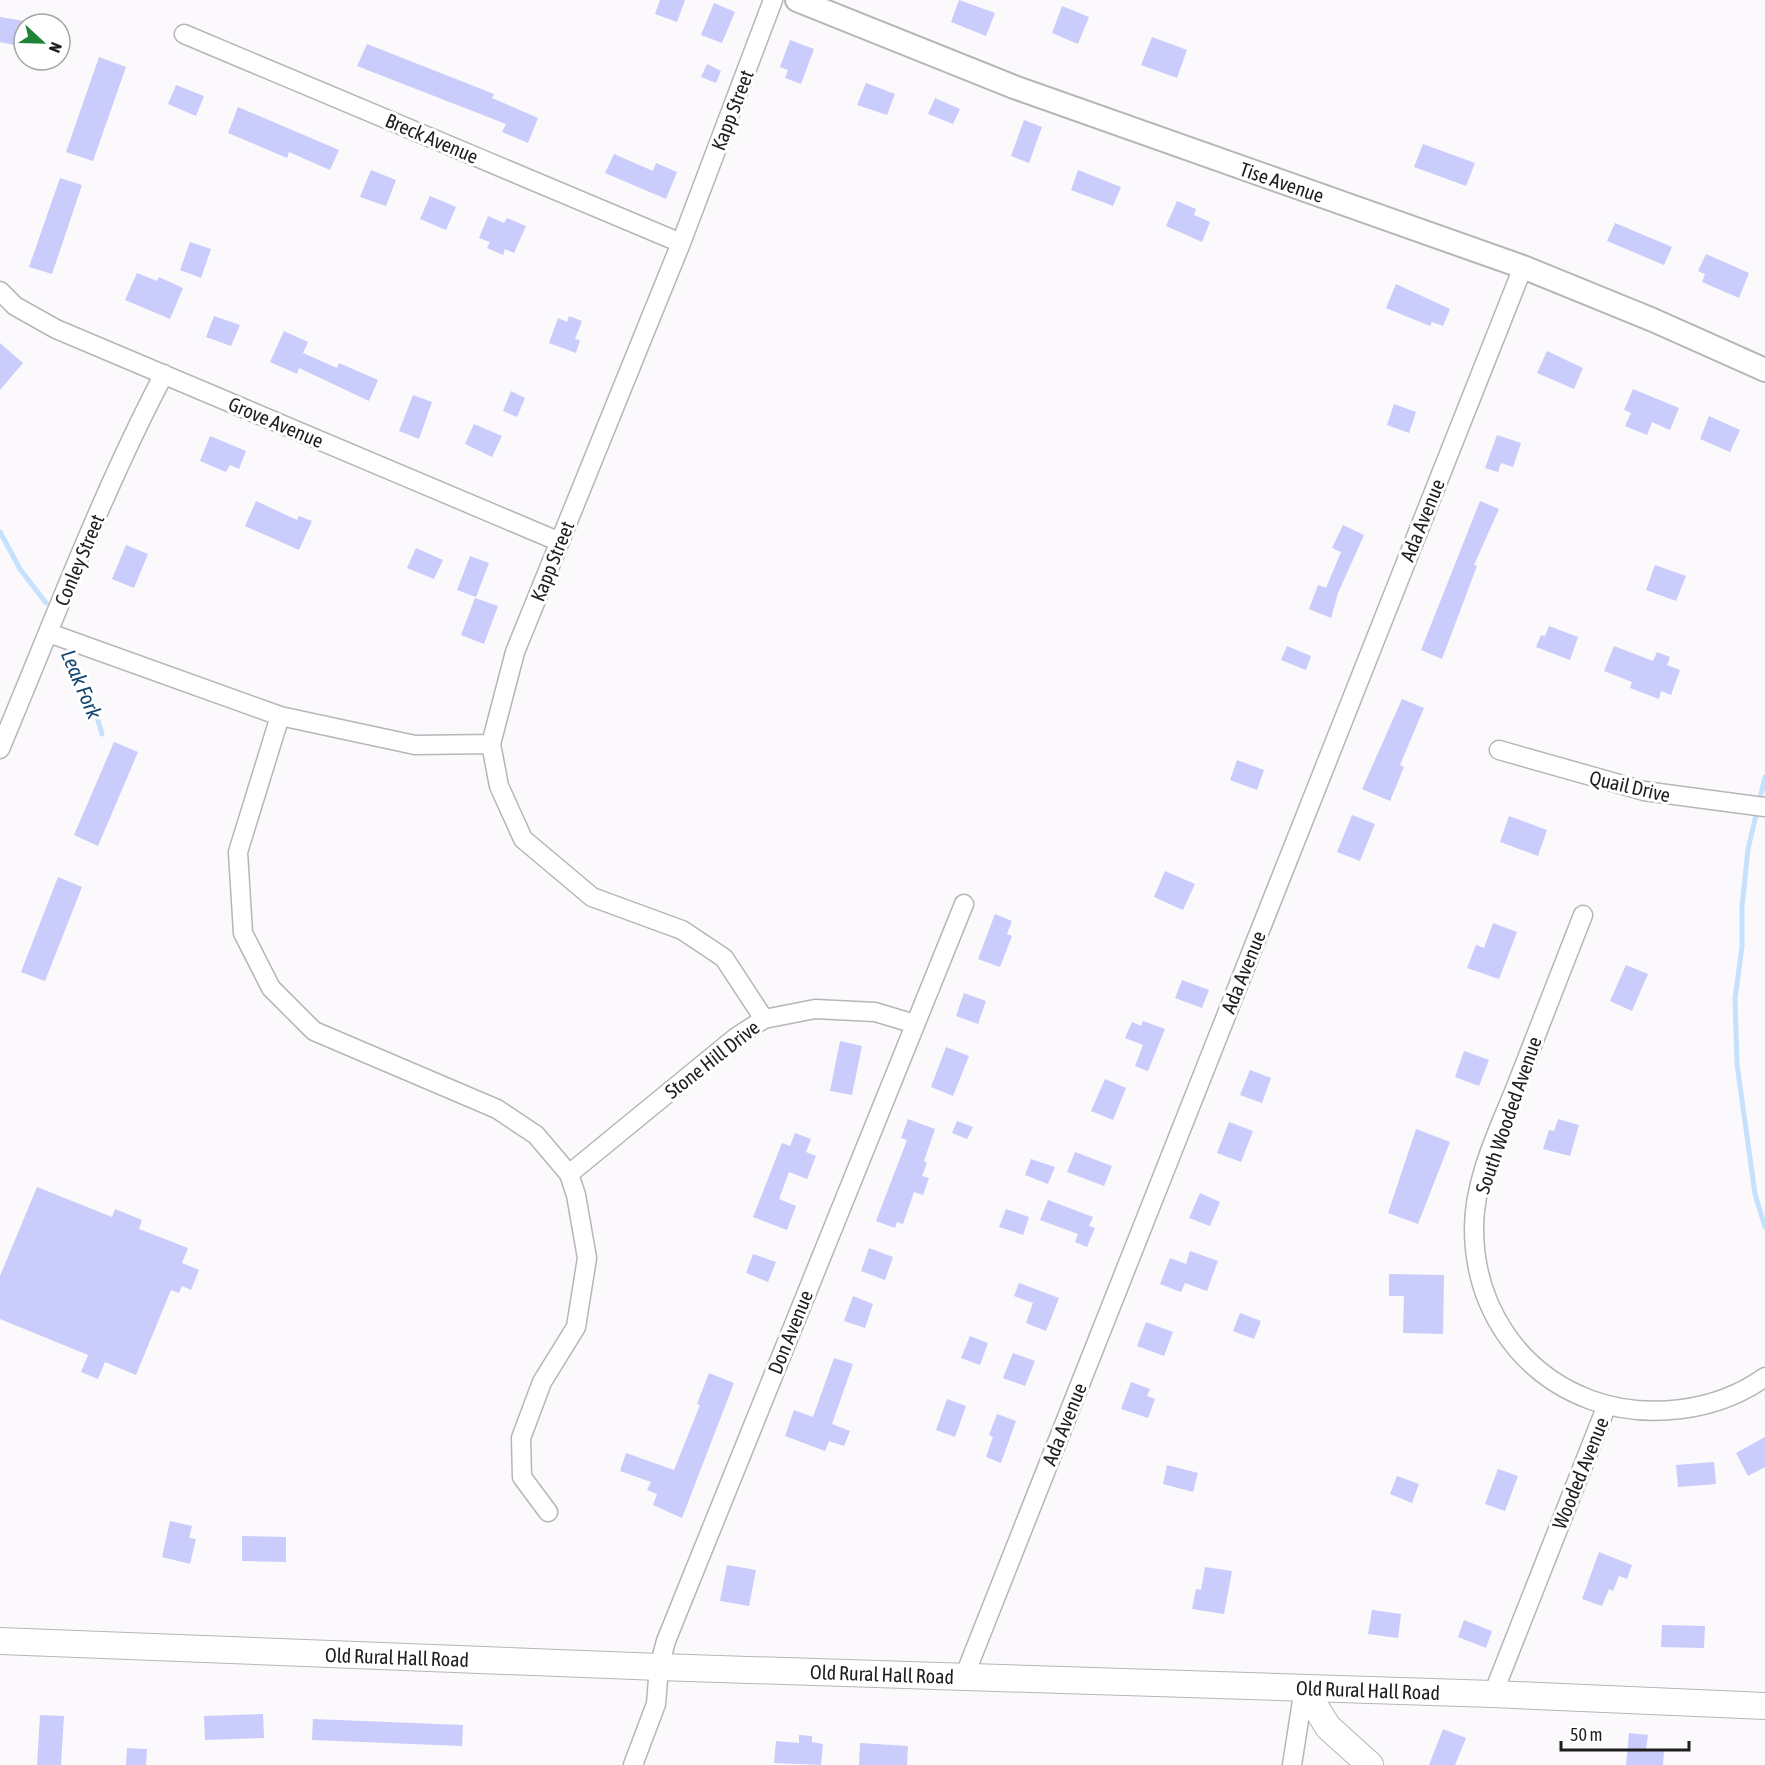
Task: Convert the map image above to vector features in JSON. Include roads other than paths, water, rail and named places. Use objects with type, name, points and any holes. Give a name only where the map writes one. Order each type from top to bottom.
[{"type":"main road","name":"Old Rural Hall Road","points":[[0,1641],[659,1667],[1493,1694],[1765,1707]]},
{"type":"main road","points":[[1304,1688],[1328,1727],[1370,1765]]},
{"type":"street","name":"Kapp Street","points":[[764,1019],[724,958],[682,930],[592,897],[523,839],[499,786],[491,744],[516,652],[681,243],[773,0]]},
{"type":"street","name":"Tise Avenue","points":[[797,0],[1014,87],[1523,267],[1653,320],[1765,370]]},
{"type":"street","name":"Breck Avenue","points":[[184,34],[681,243]]},
{"type":"street","name":"Ada Avenue","points":[[964,1677],[1523,267]]},
{"type":"street","name":"Grove Avenue","points":[[0,291],[15,306],[56,329],[560,542]]},
{"type":"street","name":"Conley Street","points":[[0,748],[145,410],[164,374]]},
{"type":"street","points":[[49,633],[280,716],[415,745],[491,744]]},
{"type":"street","points":[[280,716],[238,852],[243,933],[271,988],[314,1031],[496,1109],[536,1135],[569,1174],[576,1195],[588,1258],[576,1327],[542,1382],[521,1438],[522,1477],[548,1512]]},
{"type":"street","name":"Quail Drive","points":[[1499,750],[1653,793],[1765,807]]},
{"type":"street","name":"Don Avenue","points":[[633,1765],[656,1704],[659,1667],[666,1641],[964,904]]},
{"type":"street","name":"South Wooded Avenue","points":[[1583,915],[1499,1129],[1484,1173],[1474,1226],[1481,1280],[1490,1310],[1501,1331],[1523,1356],[1557,1385],[1607,1406]]},
{"type":"street","name":"Stone Hill Drive","points":[[569,1174],[735,1038],[764,1019],[815,1009],[875,1012],[915,1024]]},
{"type":"street","name":"Wooded Avenue","points":[[1493,1694],[1607,1406],[1653,1411],[1692,1407],[1723,1400],[1744,1391],[1765,1377]]},
{"type":"street","points":[[1292,1765],[1304,1688]]},
{"type":"waterway","name":"Leak Fork","points":[[0,532],[20,569],[46,603]]},
{"type":"waterway","name":"Leak Fork","points":[[65,644],[93,703],[102,734]]},
{"type":"waterway","points":[[1765,777],[1748,849],[1742,907],[1742,947],[1735,998],[1737,1064],[1755,1194],[1765,1227]]}]
